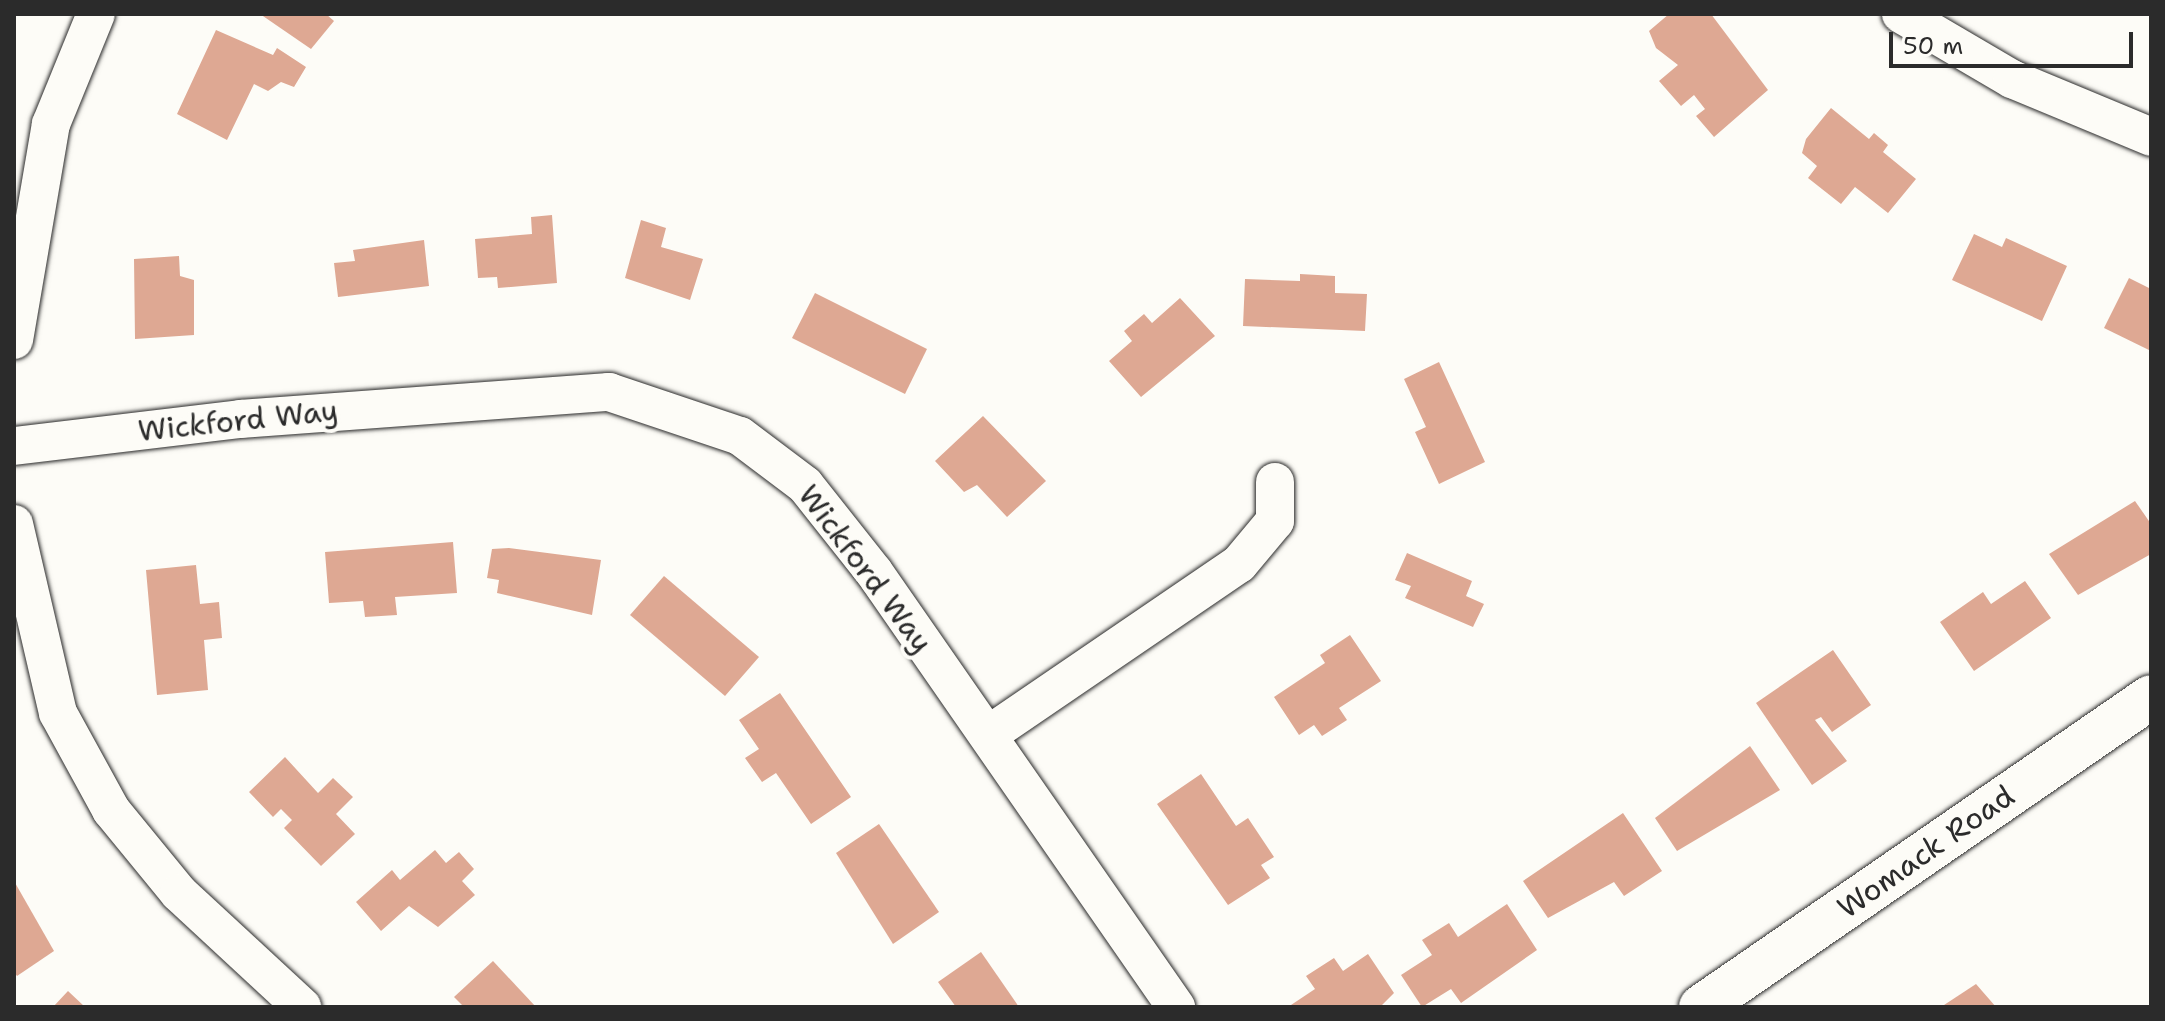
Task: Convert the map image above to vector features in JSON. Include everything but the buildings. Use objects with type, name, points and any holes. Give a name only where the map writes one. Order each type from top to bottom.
[{"type":"street","points":[[14,340],[18,284],[51,124],[96,14]]},
{"type":"street","points":[[1901,14],[2012,79],[2149,130]]},
{"type":"street","name":"Wickford Way","points":[[14,446],[240,419],[609,392],[684,412],[740,436],[805,485],[988,735],[1176,1007]]},
{"type":"street","points":[[988,735],[1239,564],[1275,521],[1275,482]]},
{"type":"street","points":[[14,524],[58,713],[111,810],[179,893],[302,1007]]},
{"type":"street","name":"Womack Road","points":[[1701,1007],[2151,697]]}]
